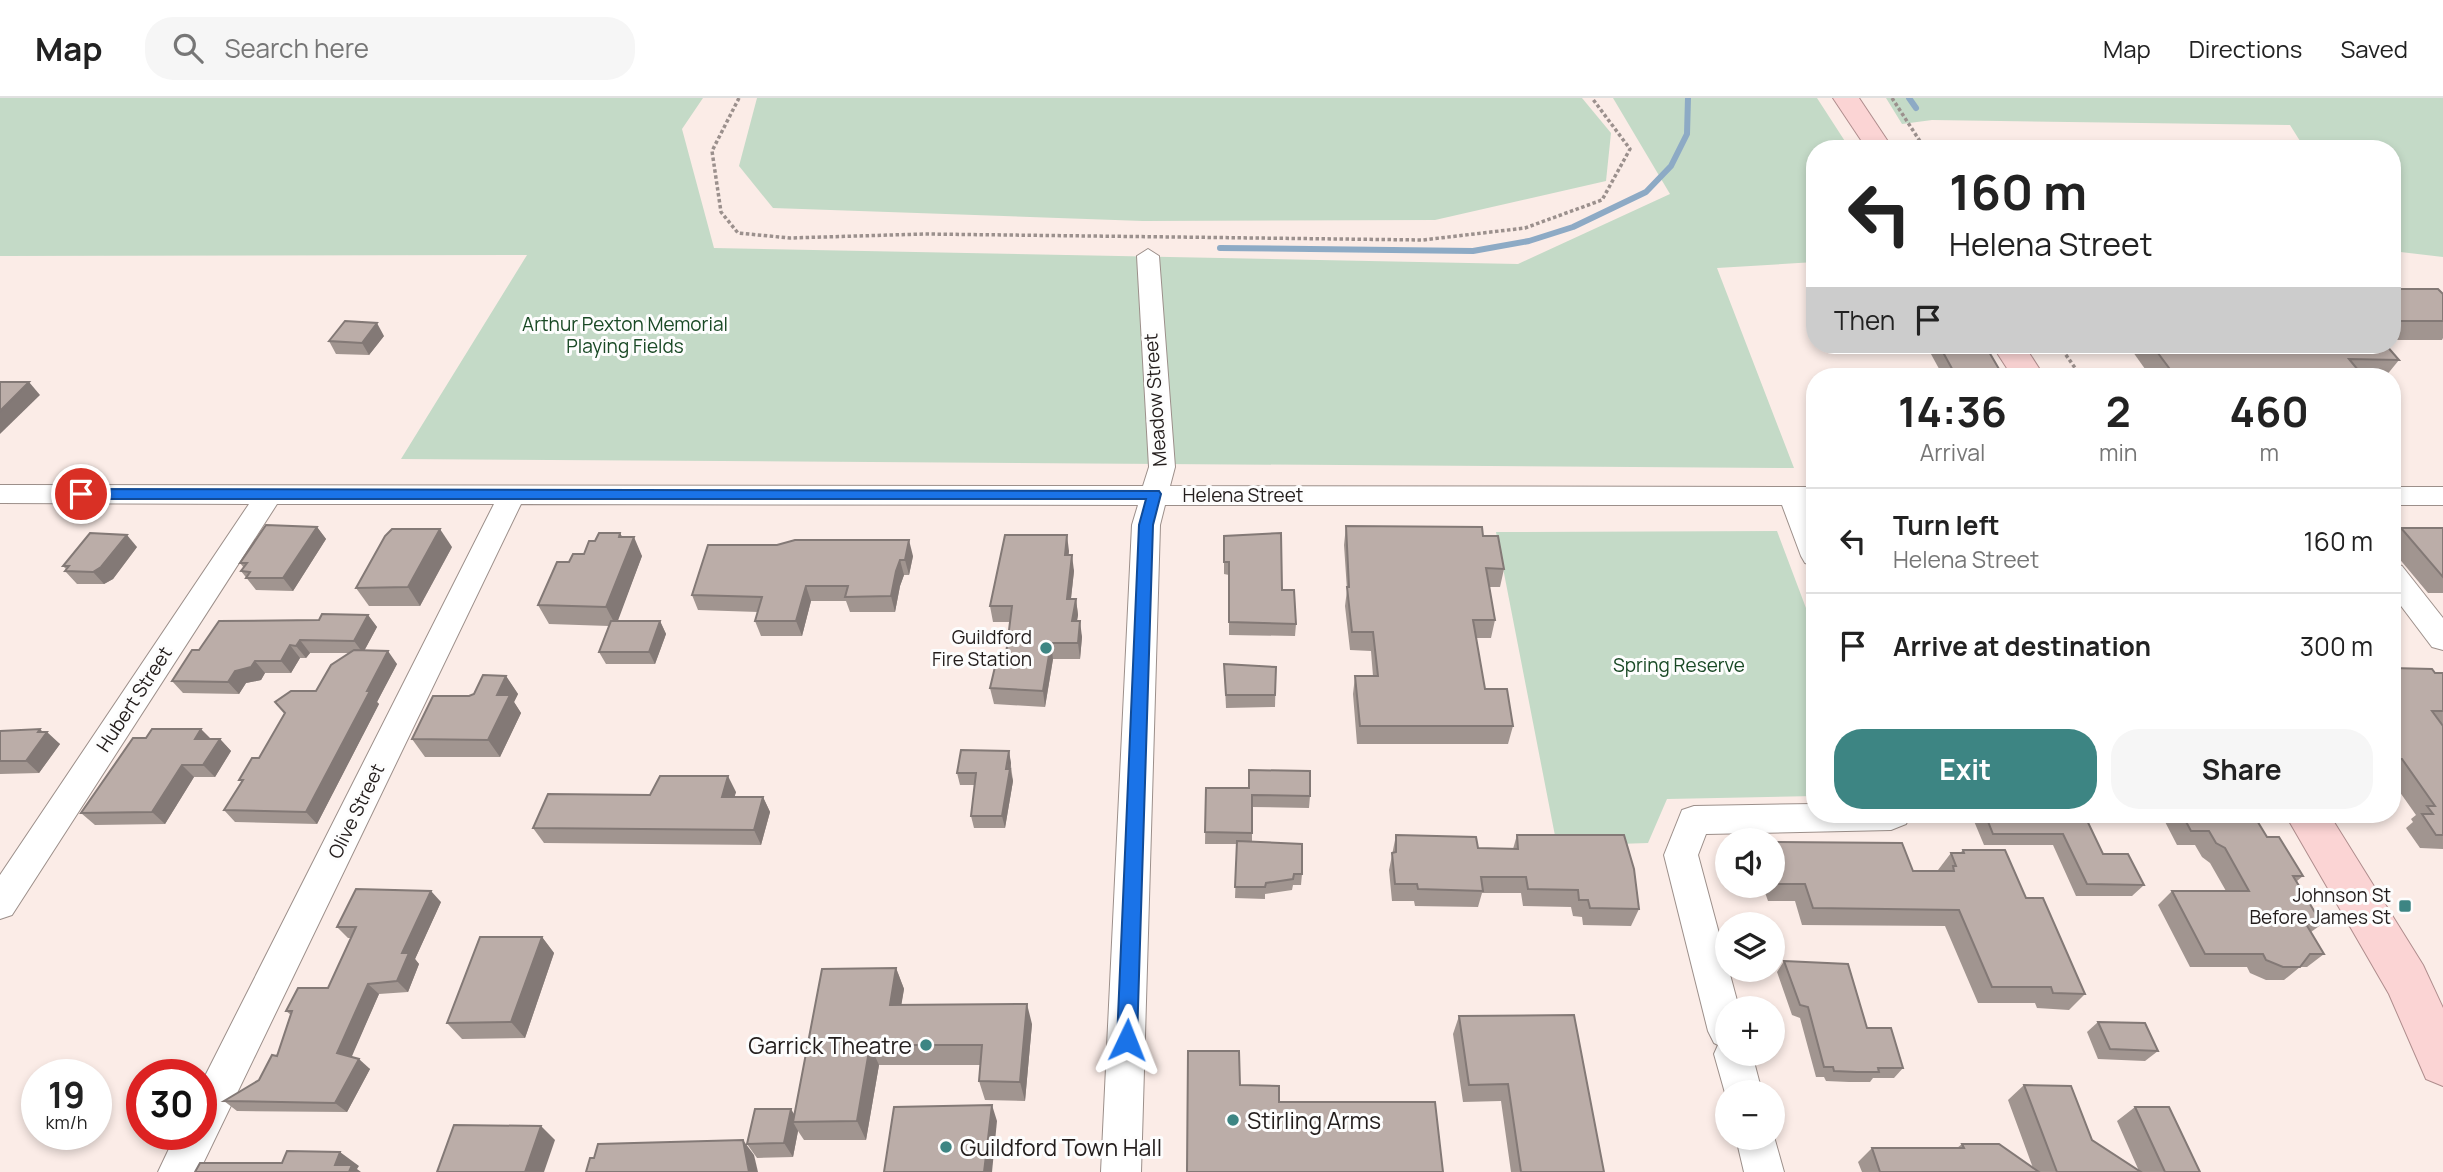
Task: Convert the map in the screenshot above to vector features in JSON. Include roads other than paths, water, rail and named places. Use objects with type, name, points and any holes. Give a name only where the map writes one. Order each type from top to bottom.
[{"type":"highway","points":[[1846,98],[1874,140]]},
{"type":"highway","points":[[2311,823],[2406,979],[2443,1028]]},
{"type":"highway","points":[[2406,979],[2443,1062]]},
{"type":"street","name":"Meadow Street","points":[[1121,1172],[1146,525],[1162,467],[1148,256]]},
{"type":"street","name":"Hubert Street","points":[[0,904],[269,494]]},
{"type":"street","name":"Helena Street","points":[[0,495],[1803,496]]},
{"type":"street","name":"Olive Street","points":[[217,1093],[511,496]]},
{"type":"street","points":[[2401,496],[2443,496]]},
{"type":"street","points":[[2401,585],[2443,639]]},
{"type":"street","points":[[1718,996],[1681,855],[1694,820],[1806,817]]},
{"type":"street","points":[[178,1172],[189,1150]]},
{"type":"street","points":[[1758,1150],[1764,1172]]},
{"type":"waterway","points":[[1220,248],[1473,251],[1529,241],[1573,227],[1646,192],[1671,166],[1687,134],[1688,98]]},
{"type":"waterway","points":[[1909,98],[1916,108]]},
{"type":"place","name":"Guildford Fire Station","points":[[1046,648]]},
{"type":"place","name":"Johnson St Before James St","points":[[2405,906]]},
{"type":"place","name":"Garrick Theatre","points":[[926,1045]]},
{"type":"place","name":"Stirling Arms","points":[[1233,1120]]},
{"type":"place","name":"Guildford Town Hall","points":[[946,1147]]},
{"type":"park label","name":"Arthur Pexton Memorial Playing Fields","points":[[625,335]]},
{"type":"park label","name":"Spring Reserve","points":[[1679,665]]}]
